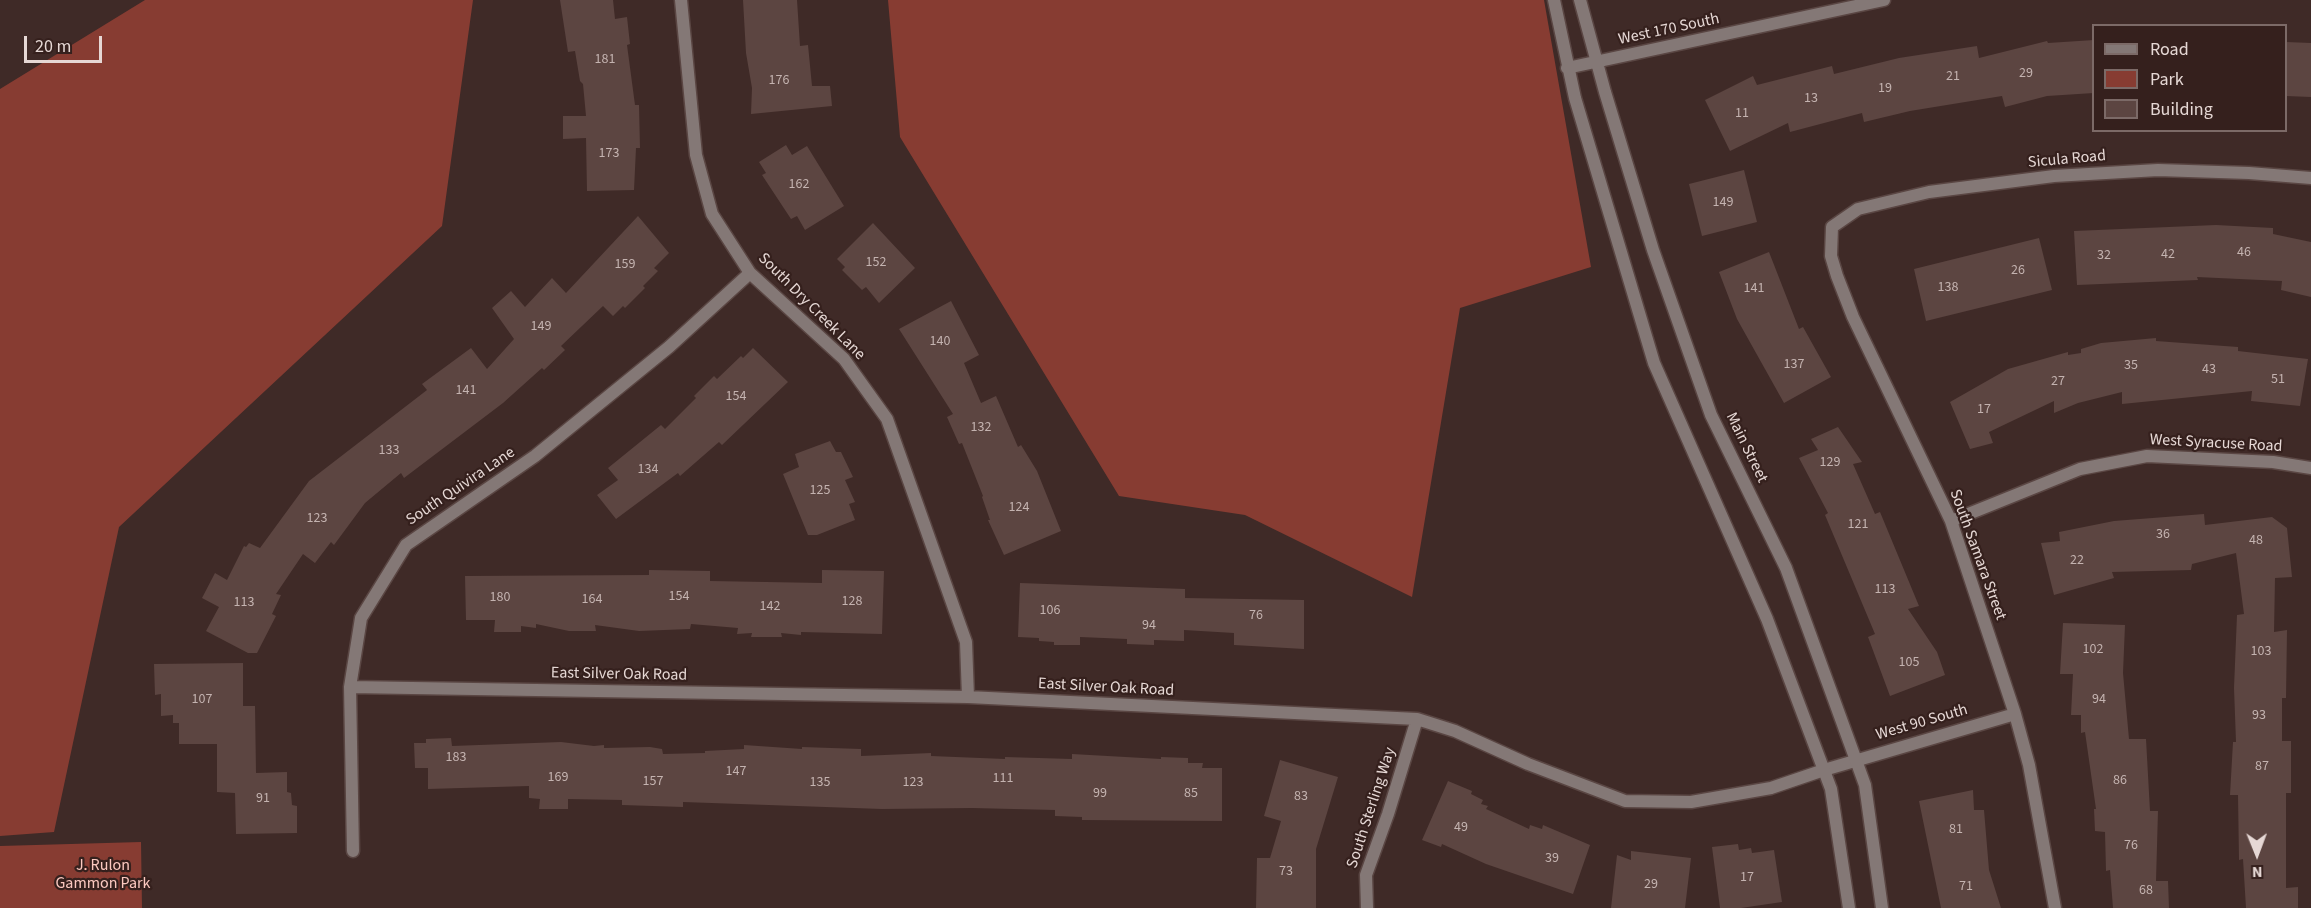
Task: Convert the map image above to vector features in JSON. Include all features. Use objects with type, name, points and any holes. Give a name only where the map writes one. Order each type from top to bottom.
[{"type":"street","name":"South Dry Creek Lane","points":[[681,0],[696,154],[712,214],[750,273],[844,359],[887,419],[966,642],[968,697]]},
{"type":"street","points":[[1554,0],[1568,68],[1654,363],[1767,619],[1831,789],[1849,908]]},
{"type":"street","name":"Main Street","points":[[1580,0],[1653,250],[1711,415],[1786,568],[1866,785],[1882,908]]},
{"type":"street","name":"West 170 South","points":[[1568,68],[1884,0]]},
{"type":"street","name":"Sicula Road","points":[[1832,227],[1858,209],[1929,192],[2054,176],[2158,170],[2311,178]]},
{"type":"street","name":"South Samara Street","points":[[1832,227],[1831,256],[1837,276],[1853,317],[1951,521],[2015,714],[2029,765],[2055,908]]},
{"type":"street","name":"South Quivira Lane","points":[[353,850],[350,687],[361,618],[406,545],[535,456],[669,347],[750,273]]},
{"type":"street","name":"West Syracuse Road","points":[[1951,521],[2080,469],[2147,456],[2273,462],[2311,468]]},
{"type":"street","name":"East Silver Oak Road","points":[[350,687],[968,697],[1417,719],[1455,731],[1528,764],[1625,801],[1691,802],[1772,788],[1839,766]]},
{"type":"street","name":"West 90 South","points":[[1839,766],[2015,714]]},
{"type":"street","name":"South Sterling Way","points":[[1367,908],[1366,874],[1388,814],[1417,719]]},
{"type":"green space","points":[[145,0],[473,0],[442,226],[119,527],[54,832],[0,836],[0,89]]},
{"type":"green space","points":[[888,0],[1544,0],[1591,267],[1460,308],[1412,597],[1245,515],[1119,496],[900,137]]},
{"type":"green space","name":"J. Rulon Gammon Park","points":[[141,842],[142,908],[0,908],[0,846]]},
{"type":"building","points":[[560,0],[613,0],[615,19],[627,17],[630,44],[627,45],[635,105],[639,105],[640,148],[636,148],[634,190],[587,191],[586,138],[563,139],[563,116],[586,116],[583,84],[580,81],[575,51],[568,52]]},
{"type":"building","points":[[743,0],[797,0],[800,46],[808,45],[812,86],[830,86],[832,106],[751,114],[752,88],[746,53]]},
{"type":"building","points":[[2092,40],[2092,93],[2047,96],[2005,107],[2002,96],[1910,111],[1864,122],[1862,113],[1790,132],[1788,123],[1730,151],[1705,100],[1753,76],[1757,85],[1832,66],[1834,74],[1899,58],[1977,46],[1979,58],[2047,41],[2048,43]]},
{"type":"building","points":[[2287,42],[2311,43],[2311,97],[2287,96]]},
{"type":"building","points":[[786,145],[792,155],[807,146],[844,206],[805,230],[797,216],[791,219],[762,175],[766,173],[759,162]]},
{"type":"building","points":[[1744,170],[1757,222],[1702,236],[1689,184]]},
{"type":"building","points":[[638,216],[669,253],[654,268],[658,271],[643,286],[645,288],[625,308],[623,306],[613,316],[603,306],[561,346],[565,350],[544,370],[542,368],[503,403],[404,478],[401,473],[365,503],[334,545],[331,542],[315,563],[303,554],[276,594],[281,595],[272,614],[276,616],[257,653],[248,653],[206,631],[219,607],[202,598],[215,573],[227,580],[244,546],[246,547],[249,543],[260,548],[309,481],[427,390],[422,384],[471,348],[487,369],[514,339],[492,308],[511,291],[525,307],[552,278],[566,293]]},
{"type":"building","points":[[873,223],[915,268],[879,303],[866,287],[862,290],[842,270],[845,267],[837,259]]},
{"type":"building","points":[[2216,225],[2273,228],[2273,234],[2311,242],[2311,297],[2281,290],[2282,281],[2197,277],[2198,280],[2077,285],[2074,231]]},
{"type":"building","points":[[2039,238],[2052,290],[1926,321],[1914,269]]},
{"type":"building","points":[[1769,252],[1799,329],[1803,327],[1831,377],[1784,403],[1737,319],[1719,272]]},
{"type":"building","points":[[951,301],[979,355],[964,363],[981,403],[996,396],[1018,447],[1021,445],[1037,471],[1061,531],[1004,555],[988,520],[990,520],[983,496],[962,443],[959,444],[947,417],[953,414],[899,329]]},
{"type":"building","points":[[2156,338],[2156,341],[2238,347],[2238,351],[2308,359],[2300,406],[2251,401],[2252,391],[2122,404],[2122,392],[2078,403],[2054,413],[2054,401],[1989,432],[1993,443],[1970,449],[1950,402],[2008,369],[2068,352],[2068,355],[2081,353],[2081,349],[2101,343]]},
{"type":"building","points":[[753,348],[788,382],[722,445],[719,442],[680,476],[678,473],[616,519],[597,495],[618,480],[608,468],[661,425],[665,429],[714,376],[717,379]]},
{"type":"building","points":[[1838,427],[1862,462],[1853,464],[1875,514],[1880,512],[1919,606],[1908,609],[1937,652],[1945,675],[1890,696],[1868,637],[1875,634],[1825,515],[1828,513],[1799,458],[1818,450],[1811,439]]},
{"type":"building","points":[[830,441],[836,452],[841,452],[853,477],[845,480],[855,502],[849,504],[855,520],[817,535],[808,535],[783,474],[799,467],[795,454]]},
{"type":"building","points":[[2204,514],[2205,525],[2272,517],[2287,528],[2292,577],[2275,578],[2274,632],[2287,630],[2286,698],[2282,698],[2282,741],[2291,741],[2291,793],[2286,793],[2286,888],[2298,887],[2298,908],[2246,908],[2243,859],[2239,860],[2238,795],[2230,795],[2233,742],[2236,742],[2234,688],[2237,615],[2244,614],[2236,553],[2192,564],[2191,570],[2112,572],[2114,578],[2054,595],[2041,543],[2060,541],[2059,532],[2114,521]]},
{"type":"building","points":[[649,570],[710,571],[710,581],[822,583],[822,570],[884,571],[882,634],[801,632],[801,635],[781,633],[782,637],[751,637],[752,633],[737,634],[738,628],[691,624],[690,629],[639,631],[595,625],[596,631],[569,631],[536,624],[536,628],[521,626],[521,632],[494,632],[495,620],[466,620],[465,576],[649,575]]},
{"type":"building","points":[[1020,583],[1185,589],[1185,598],[1304,600],[1304,649],[1234,645],[1234,633],[1184,630],[1184,641],[1154,640],[1154,645],[1127,644],[1127,639],[1080,637],[1080,645],[1054,645],[1054,642],[1039,641],[1039,638],[1018,637]]},
{"type":"building","points":[[2063,623],[2125,625],[2123,673],[2129,739],[2146,739],[2150,811],[2158,811],[2156,881],[2168,881],[2169,908],[2113,908],[2110,870],[2106,871],[2105,832],[2095,831],[2094,809],[2096,809],[2085,732],[2081,733],[2081,715],[2071,715],[2073,674],[2060,674]]},
{"type":"building","points":[[243,663],[243,706],[255,706],[256,773],[287,772],[287,792],[291,793],[292,805],[297,806],[297,833],[236,834],[235,793],[217,792],[217,744],[179,744],[179,723],[173,723],[173,715],[161,716],[161,694],[155,695],[154,664]]},
{"type":"building","points":[[451,738],[452,746],[561,742],[604,745],[604,748],[650,747],[662,749],[663,754],[744,749],[744,745],[802,749],[802,747],[861,749],[861,756],[931,753],[931,756],[1005,759],[1005,757],[1072,759],[1072,754],[1161,759],[1161,757],[1188,758],[1188,763],[1203,763],[1202,768],[1222,768],[1222,821],[1082,820],[1082,817],[1055,816],[1055,810],[882,809],[683,802],[683,807],[622,805],[622,800],[568,799],[568,809],[539,809],[540,799],[529,798],[529,786],[428,789],[428,768],[415,768],[414,743],[426,743],[426,739]]},
{"type":"building","points":[[1280,760],[1338,777],[1316,849],[1316,908],[1256,908],[1257,858],[1270,858],[1281,821],[1264,816]]},
{"type":"building","points":[[1448,781],[1472,791],[1471,794],[1483,800],[1481,804],[1488,806],[1486,809],[1529,829],[1530,825],[1542,829],[1543,825],[1590,845],[1573,894],[1486,864],[1442,844],[1441,847],[1422,840]]},
{"type":"building","points":[[1973,790],[1974,810],[1984,810],[1989,870],[2001,908],[1941,908],[1919,801]]},
{"type":"building","points":[[1738,844],[1739,850],[1751,848],[1752,853],[1774,850],[1782,902],[1741,908],[1720,908],[1712,847]]},
{"type":"building","points":[[1631,851],[1691,858],[1685,908],[1611,908],[1617,855],[1631,860]]}]
